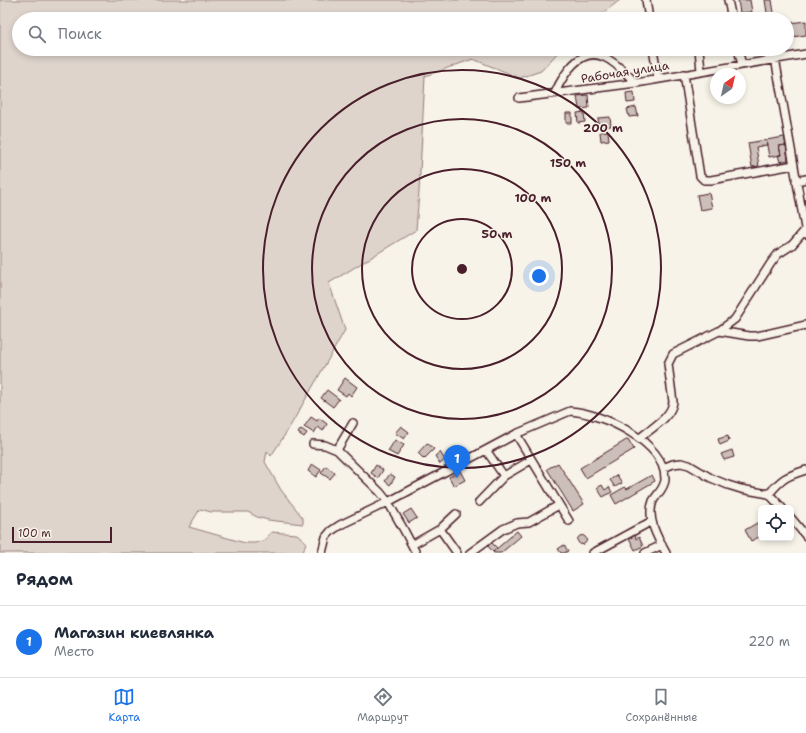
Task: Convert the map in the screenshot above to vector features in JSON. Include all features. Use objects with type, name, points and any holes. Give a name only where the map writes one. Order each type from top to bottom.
[{"type":"street","points":[[646,0],[648,12]]},
{"type":"street","points":[[728,0],[731,12]]},
{"type":"street","name":"Рабочая улица","points":[[794,56],[806,54]]},
{"type":"street","points":[[555,93],[564,75],[574,63],[580,58],[591,56]]},
{"type":"street","points":[[599,56],[608,59],[636,83]]},
{"type":"street","points":[[654,56],[658,79]]},
{"type":"street","points":[[700,56],[701,71]]},
{"type":"street","points":[[740,56],[742,65]]},
{"type":"street","name":"Рабочая улица","points":[[519,98],[636,83],[790,56]]},
{"type":"street","points":[[640,438],[667,415],[672,407],[673,402],[668,364],[673,354],[719,331],[735,319],[778,254],[792,245],[806,232],[775,58]]},
{"type":"street","points":[[684,74],[700,176],[704,180],[794,165]]},
{"type":"street","points":[[796,180],[806,179]]},
{"type":"street","points":[[719,331],[757,336],[806,325]]},
{"type":"street","points":[[322,553],[326,537],[331,531],[340,525],[388,502],[516,434],[570,411],[590,415],[626,430],[640,438],[655,454],[663,468],[664,482],[661,491],[653,502],[651,508],[652,521],[655,531],[666,553]]},
{"type":"street","points":[[337,450],[353,423]]},
{"type":"street","points":[[516,434],[569,521]]},
{"type":"street","points":[[313,444],[325,445],[337,450],[376,488],[388,502],[416,553]]},
{"type":"street","points":[[486,450],[504,476]]},
{"type":"street","points":[[479,502],[504,476],[531,460]]},
{"type":"street","points":[[663,468],[677,464],[689,465],[711,478],[728,485],[769,494],[779,505]]},
{"type":"street","points":[[769,494],[779,482],[788,476],[806,470]]},
{"type":"street","points":[[470,553],[503,529],[517,523],[529,522],[559,505]]},
{"type":"street","points":[[412,545],[440,529],[456,514]]},
{"type":"street","points":[[593,553],[606,550],[652,521]]},
{"type":"street","points":[[794,522],[806,536]]},
{"type":"street","points":[[440,529],[457,553]]},
{"type":"street","points":[[645,553],[662,545]]},
{"type":"shaded area","points":[[0,0],[620,0],[604,12],[12,12],[12,56],[555,56],[541,71],[520,78],[473,59],[425,76],[416,230],[329,283],[345,330],[288,430],[271,456],[267,451],[265,462],[281,490],[303,518],[303,524],[268,520],[257,517],[248,512],[211,512],[200,509],[189,527],[245,543],[255,543],[265,540],[271,532],[297,534],[306,542],[303,553],[0,553]]},
{"type":"building","points":[[738,0],[750,0],[752,12],[740,12]]},
{"type":"building","points":[[765,0],[772,0],[774,12],[767,12]]},
{"type":"building","points":[[806,21],[806,35],[794,37],[794,22]]},
{"type":"building","points":[[634,92],[635,102],[627,103],[626,93]]},
{"type":"building","points":[[588,95],[589,108],[579,109],[577,96]]},
{"type":"building","points":[[636,107],[638,116],[629,117],[627,109]]},
{"type":"building","points":[[584,112],[585,122],[578,123],[577,113]]},
{"type":"building","points":[[566,113],[572,113],[572,123],[566,123]]},
{"type":"building","points":[[610,117],[611,126],[599,127],[598,118]]},
{"type":"building","points":[[608,131],[609,140],[601,141],[600,132]]},
{"type":"building","points":[[784,137],[786,145],[779,146],[781,155],[769,157],[766,140]]},
{"type":"building","points":[[766,140],[767,145],[756,147],[759,166],[752,167],[748,143]]},
{"type":"building","points":[[786,145],[788,160],[780,162],[778,155],[781,155],[779,146]]},
{"type":"building","points":[[709,193],[712,208],[700,210],[697,195]]},
{"type":"building","points":[[345,378],[357,387],[351,396],[348,393],[346,396],[337,390]]},
{"type":"building","points":[[327,390],[339,399],[333,407],[321,398]]},
{"type":"building","points":[[311,417],[317,421],[319,418],[327,424],[323,431],[318,427],[314,433],[304,427]]},
{"type":"building","points":[[401,426],[409,432],[404,439],[395,433]]},
{"type":"building","points":[[301,429],[307,433],[304,437],[298,433]]},
{"type":"building","points":[[728,436],[729,441],[720,445],[718,439]]},
{"type":"building","points":[[628,439],[634,449],[586,478],[580,468]]},
{"type":"building","points":[[395,440],[404,445],[397,456],[388,451]]},
{"type":"building","points":[[427,443],[434,449],[424,459],[418,453]]},
{"type":"building","points":[[732,450],[734,457],[724,460],[721,454]]},
{"type":"building","points":[[440,452],[445,460],[440,464],[435,456]]},
{"type":"building","points":[[558,463],[584,504],[573,511],[547,469]]},
{"type":"building","points":[[312,464],[321,470],[316,477],[308,471]]},
{"type":"building","points":[[376,465],[383,470],[378,478],[371,473]]},
{"type":"building","points":[[326,466],[335,473],[330,479],[321,473]]},
{"type":"building","points":[[460,471],[465,480],[454,486],[449,477]]},
{"type":"building","points":[[390,474],[395,477],[390,485],[385,481]]},
{"type":"building","points":[[617,475],[622,483],[615,487],[610,480]]},
{"type":"building","points":[[652,475],[655,481],[616,504],[611,495],[625,487],[627,489]]},
{"type":"building","points":[[602,485],[605,490],[609,487],[612,492],[603,497],[597,488]]},
{"type":"building","points":[[411,509],[417,518],[409,523],[403,514]]},
{"type":"building","points":[[757,523],[758,538],[751,541],[745,530]]},
{"type":"building","points":[[517,531],[521,536],[501,553],[493,552]]},
{"type":"building","points":[[635,535],[636,539],[639,537],[643,546],[635,550],[629,538]]},
{"type":"building","points":[[580,536],[584,536],[586,540],[584,544],[580,544],[578,542],[578,538]]},
{"type":"building","points":[[491,542],[497,548],[493,552],[487,545]]},
{"type":"building","points":[[564,545],[568,551],[561,553],[558,549]]},
{"type":"place","name":"Магазин киевлянка","points":[[457,478]]}]
